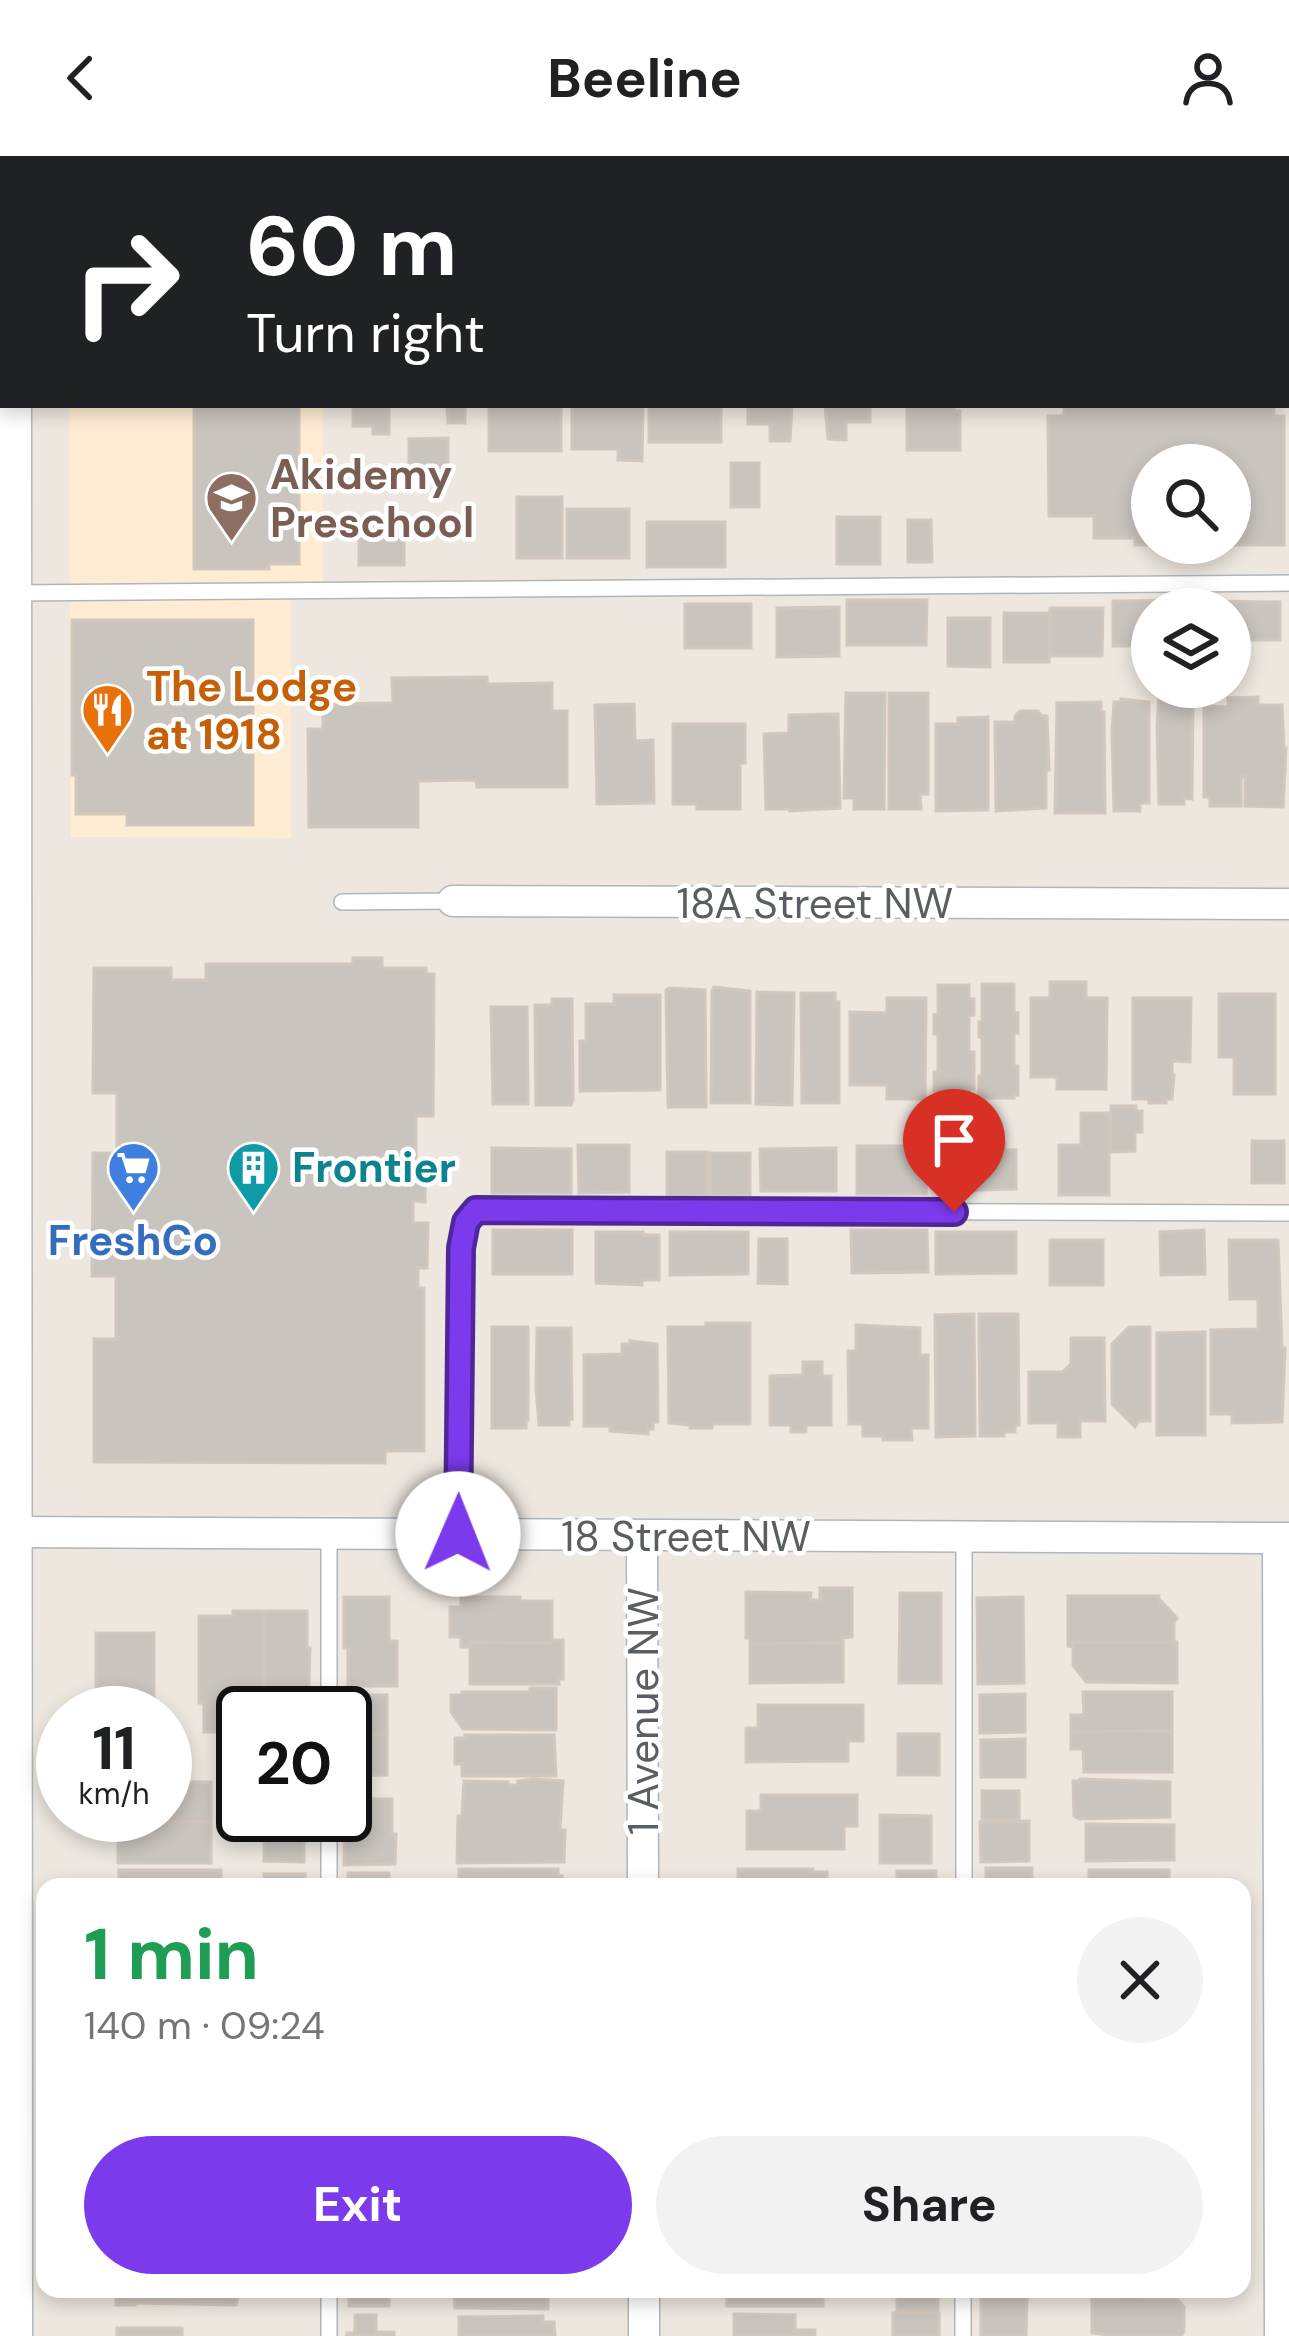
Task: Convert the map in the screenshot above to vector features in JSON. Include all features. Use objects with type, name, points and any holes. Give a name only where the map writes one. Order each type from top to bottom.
[{"type":"street","points":[[10,408],[5,1273],[10,1532],[6,2285],[11,2336]]},
{"type":"street","name":"18A Street NW","points":[[453,901],[1289,904]]},
{"type":"street","name":"18 Street NW","points":[[10,1532],[1283,1538]]},
{"type":"street","name":"1 Avenue NW","points":[[642,1535],[643,1878]]},
{"type":"street","points":[[1280,2336],[1283,1538]]},
{"type":"street","points":[[644,2298],[644,2336]]},
{"type":"lane","points":[[9,593],[1289,583]]},
{"type":"lane","name":"18A Street NW","points":[[342,902],[453,901]]},
{"type":"lane","points":[[458,1534],[461,1248],[466,1222],[476,1210],[1289,1213]]},
{"type":"lane","points":[[329,1534],[329,1686]]},
{"type":"lane","points":[[964,1537],[964,1878]]},
{"type":"lane","points":[[329,1842],[329,1878]]},
{"type":"lane","points":[[329,2298],[329,2336]]},
{"type":"lane","points":[[963,2298],[963,2336]]},
{"type":"shaded area","points":[[69,408],[323,408],[323,593],[291,595],[291,838],[71,837]]},
{"type":"building","points":[[194,408],[299,408],[299,564],[194,569]]},
{"type":"building","points":[[353,408],[389,408],[389,434],[373,434],[373,426],[353,426]]},
{"type":"building","points":[[447,408],[465,408],[465,423],[448,423]]},
{"type":"building","points":[[489,408],[561,408],[561,451],[489,451]]},
{"type":"building","points":[[572,408],[643,408],[642,461],[618,460],[618,449],[572,449]]},
{"type":"building","points":[[649,408],[721,408],[721,442],[649,442]]},
{"type":"building","points":[[748,408],[792,408],[790,441],[770,441],[770,424],[748,424]]},
{"type":"building","points":[[825,408],[870,408],[870,422],[846,422],[846,440],[828,439]]},
{"type":"building","points":[[907,408],[960,411],[960,450],[907,450]]},
{"type":"building","points":[[1064,408],[1274,408],[1274,416],[1284,416],[1284,545],[1251,545],[1251,444],[1131,444],[1131,538],[1094,538],[1094,516],[1049,516],[1048,416],[1064,416]]},
{"type":"building","points":[[448,438],[448,483],[409,483],[409,439]]},
{"type":"building","points":[[731,463],[759,463],[759,507],[731,507]]},
{"type":"building","points":[[517,497],[562,497],[562,558],[517,558]]},
{"type":"building","points":[[567,509],[629,509],[629,558],[567,558]]},
{"type":"building","points":[[404,517],[404,565],[359,565],[359,518]]},
{"type":"building","points":[[837,517],[880,517],[880,564],[837,564]]},
{"type":"building","points":[[908,520],[931,520],[932,562],[908,562]]},
{"type":"building","points":[[647,522],[725,522],[725,567],[647,567]]},
{"type":"building","points":[[847,600],[927,600],[926,645],[847,645]]},
{"type":"building","points":[[1113,601],[1131,601],[1131,646],[1113,646]]},
{"type":"building","points":[[1251,602],[1280,602],[1280,640],[1251,640]]},
{"type":"building","points":[[685,604],[751,604],[751,648],[685,648]]},
{"type":"building","points":[[839,607],[839,656],[777,657],[777,608]]},
{"type":"building","points":[[1050,608],[1103,608],[1102,656],[1050,656]]},
{"type":"building","points":[[1004,613],[1049,613],[1049,662],[1004,662]]},
{"type":"building","points":[[948,618],[990,618],[990,667],[948,666]]},
{"type":"building","points":[[72,620],[253,620],[253,825],[127,825],[127,814],[76,814]]},
{"type":"building","points":[[487,677],[487,684],[552,683],[552,711],[567,711],[567,787],[477,787],[476,780],[418,781],[418,827],[309,827],[308,729],[323,729],[323,704],[393,703],[392,678]]},
{"type":"building","points":[[846,693],[885,693],[884,809],[854,809],[854,798],[844,798]]},
{"type":"building","points":[[889,693],[928,693],[928,794],[920,794],[921,809],[889,809]]},
{"type":"building","points":[[1251,697],[1258,697],[1258,705],[1282,705],[1283,807],[1245,806],[1245,776],[1241,776],[1241,806],[1210,806],[1210,797],[1204,797],[1204,708],[1251,708]]},
{"type":"building","points":[[1131,700],[1131,708],[1149,708],[1149,803],[1140,803],[1140,811],[1114,811],[1112,732],[1114,702]]},
{"type":"building","points":[[1101,702],[1105,813],[1055,813],[1057,703]]},
{"type":"building","points":[[634,704],[635,741],[653,740],[654,803],[597,804],[595,705]]},
{"type":"building","points":[[1158,708],[1193,708],[1192,799],[1184,798],[1184,804],[1159,804]]},
{"type":"building","points":[[1020,711],[1047,716],[1046,808],[996,811],[995,722],[1015,722]]},
{"type":"building","points":[[838,714],[840,808],[766,809],[764,734],[789,733],[789,715]]},
{"type":"building","points":[[988,717],[988,810],[936,811],[936,724]]},
{"type":"building","points":[[673,724],[745,724],[740,809],[673,804]]},
{"type":"building","name":"Frontier","points":[[353,958],[382,958],[382,968],[426,968],[426,974],[434,974],[433,1116],[416,1116],[416,1160],[425,1160],[425,1202],[413,1201],[413,1223],[428,1223],[427,1268],[418,1268],[418,1288],[424,1288],[424,1451],[385,1451],[385,1463],[94,1462],[94,1339],[116,1339],[116,1276],[92,1276],[93,1153],[117,1153],[117,1093],[93,1093],[94,968],[171,968],[171,980],[206,980],[206,964],[353,964]]},
{"type":"building","points":[[1050,982],[1086,982],[1086,998],[1107,998],[1106,1089],[1057,1089],[1057,1077],[1031,1077],[1031,998],[1050,998]]},
{"type":"building","points":[[982,984],[1014,984],[1018,1095],[1014,1098],[979,1095]]},
{"type":"building","points":[[938,985],[969,985],[969,999],[974,999],[969,1052],[974,1052],[970,1069],[974,1069],[974,1089],[969,1089],[969,1103],[939,1103],[939,1091],[934,1091]]},
{"type":"building","points":[[714,987],[750,991],[750,1103],[711,1103]]},
{"type":"building","points":[[669,988],[705,990],[706,1107],[668,1107]]},
{"type":"building","points":[[757,992],[794,993],[792,1105],[756,1104]]},
{"type":"building","points":[[801,993],[835,993],[835,1002],[839,1002],[839,1103],[802,1103]]},
{"type":"building","points":[[1219,994],[1275,994],[1275,1094],[1234,1094],[1234,1057],[1219,1057]]},
{"type":"building","points":[[614,995],[660,995],[660,1090],[580,1091],[586,1004],[614,1004]]},
{"type":"building","points":[[887,998],[926,998],[925,1099],[887,1099],[887,1085],[850,1085],[850,1012],[887,1013]]},
{"type":"building","points":[[1133,998],[1191,998],[1190,1062],[1172,1061],[1172,1099],[1166,1103],[1133,1099]]},
{"type":"building","points":[[552,999],[572,999],[571,1105],[536,1105],[535,1005],[552,1005]]},
{"type":"building","points":[[491,1007],[527,1007],[528,1104],[493,1104]]},
{"type":"building","points":[[1111,1106],[1136,1106],[1136,1111],[1142,1111],[1142,1132],[1135,1132],[1135,1151],[1111,1152]]},
{"type":"building","points":[[1081,1113],[1109,1113],[1109,1195],[1059,1195],[1059,1145],[1081,1145]]},
{"type":"building","points":[[1252,1141],[1284,1141],[1284,1183],[1252,1183]]},
{"type":"building","points":[[978,1143],[1005,1143],[1005,1150],[1016,1150],[1016,1189],[978,1190]]},
{"type":"building","points":[[949,1144],[975,1144],[975,1191],[937,1191],[937,1152],[949,1152]]},
{"type":"building","points":[[578,1145],[629,1145],[629,1192],[579,1193]]},
{"type":"building","points":[[857,1146],[926,1146],[926,1194],[857,1194]]},
{"type":"building","points":[[492,1148],[571,1149],[571,1193],[492,1193]]},
{"type":"building","points":[[836,1148],[836,1191],[761,1191],[760,1149]]},
{"type":"building","points":[[667,1152],[707,1152],[707,1196],[667,1196]]},
{"type":"building","points":[[710,1153],[750,1153],[750,1195],[710,1195]]},
{"type":"building","points":[[493,1230],[572,1230],[572,1274],[493,1274]]},
{"type":"building","points":[[851,1230],[927,1230],[928,1272],[852,1273]]},
{"type":"building","points":[[1204,1230],[1205,1274],[1161,1275],[1160,1232]]},
{"type":"building","points":[[596,1232],[659,1235],[659,1280],[642,1280],[642,1285],[596,1283]]},
{"type":"building","points":[[670,1232],[748,1232],[748,1274],[670,1275]]},
{"type":"building","points":[[936,1232],[1016,1232],[1016,1273],[936,1274]]},
{"type":"building","points":[[759,1239],[787,1239],[787,1284],[758,1283]]},
{"type":"building","points":[[1050,1240],[1103,1240],[1103,1285],[1050,1285]]},
{"type":"building","points":[[1229,1240],[1278,1240],[1285,1348],[1282,1422],[1232,1423],[1232,1414],[1211,1414],[1211,1330],[1258,1329],[1258,1299],[1230,1299]]},
{"type":"building","points":[[974,1314],[975,1436],[936,1437],[935,1315]]},
{"type":"building","points":[[979,1314],[1018,1314],[1019,1425],[1004,1436],[980,1436]]},
{"type":"building","points":[[706,1323],[750,1323],[750,1424],[690,1428],[669,1423],[668,1327],[706,1327]]},
{"type":"building","points":[[856,1325],[920,1328],[920,1355],[928,1355],[928,1428],[911,1428],[912,1440],[863,1436],[863,1424],[849,1424],[848,1351],[856,1351]]},
{"type":"building","points":[[492,1327],[528,1327],[526,1428],[492,1428]]},
{"type":"building","points":[[1129,1327],[1150,1327],[1150,1421],[1139,1421],[1135,1427],[1112,1404],[1112,1344]]},
{"type":"building","points":[[537,1328],[571,1328],[569,1425],[539,1425]]},
{"type":"building","points":[[1205,1332],[1205,1435],[1157,1435],[1157,1333]]},
{"type":"building","points":[[1071,1338],[1104,1338],[1105,1421],[1080,1421],[1080,1437],[1058,1437],[1058,1423],[1029,1423],[1029,1372],[1062,1372],[1071,1364]]},
{"type":"building","points":[[622,1344],[657,1344],[658,1422],[653,1422],[648,1434],[584,1426],[584,1355],[622,1354]]},
{"type":"building","points":[[803,1362],[822,1362],[822,1376],[831,1376],[831,1425],[806,1425],[806,1432],[791,1432],[791,1425],[770,1425],[770,1376],[803,1375]]},
{"type":"building","points":[[820,1588],[852,1588],[852,1637],[843,1638],[843,1643],[750,1644],[746,1592],[811,1593],[810,1600],[820,1600]]},
{"type":"building","points":[[900,1593],[941,1593],[941,1683],[899,1683]]},
{"type":"building","points":[[1068,1596],[1159,1596],[1159,1604],[1161,1601],[1177,1618],[1174,1642],[1073,1642],[1073,1647],[1068,1646]]},
{"type":"building","points":[[344,1597],[389,1597],[389,1641],[397,1641],[397,1686],[348,1686],[348,1648],[344,1648]]},
{"type":"building","points":[[461,1597],[552,1601],[552,1643],[470,1642],[470,1647],[461,1647],[461,1637],[450,1637],[450,1607],[461,1607]]},
{"type":"building","points":[[1023,1597],[1024,1683],[978,1684],[977,1598]]},
{"type":"building","points":[[233,1611],[264,1611],[264,1686],[216,1686],[216,1732],[204,1732],[204,1703],[199,1703],[199,1616],[233,1616]]},
{"type":"building","points":[[264,1611],[307,1611],[309,1686],[264,1686]]},
{"type":"building","points":[[96,1633],[154,1633],[154,1686],[96,1686]]},
{"type":"building","points":[[563,1640],[559,1684],[470,1684],[470,1642]]},
{"type":"building","points":[[1073,1642],[1177,1642],[1177,1683],[1086,1682],[1073,1665]]},
{"type":"building","points":[[843,1643],[843,1682],[750,1683],[750,1644]]},
{"type":"building","points":[[530,1688],[556,1688],[556,1730],[463,1729],[451,1712],[451,1695],[530,1692]]},
{"type":"building","points":[[1083,1692],[1172,1692],[1172,1731],[1071,1732],[1071,1715],[1084,1715]]},
{"type":"building","points":[[1025,1694],[1025,1732],[980,1733],[980,1695]]},
{"type":"building","points":[[372,1695],[387,1695],[387,1733],[372,1733]]},
{"type":"building","points":[[758,1705],[863,1705],[863,1741],[848,1741],[848,1761],[746,1762],[746,1728],[758,1728]]},
{"type":"building","points":[[1172,1731],[1172,1772],[1084,1772],[1083,1749],[1071,1749],[1071,1732]]},
{"type":"building","points":[[372,1734],[387,1734],[387,1775],[372,1775]]},
{"type":"building","points":[[898,1734],[939,1734],[939,1775],[898,1775]]},
{"type":"building","points":[[554,1735],[556,1776],[462,1776],[462,1764],[455,1764],[455,1738]]},
{"type":"building","points":[[1025,1739],[1025,1777],[981,1777],[981,1740]]},
{"type":"building","points":[[464,1781],[518,1785],[518,1781],[563,1781],[560,1830],[565,1830],[564,1862],[457,1863]]},
{"type":"building","points":[[1073,1781],[1170,1782],[1170,1817],[1079,1819],[1074,1816]]},
{"type":"building","points":[[192,1782],[211,1782],[211,1822],[192,1822]]},
{"type":"building","points":[[982,1791],[1019,1791],[1019,1820],[982,1820]]},
{"type":"building","points":[[761,1795],[857,1795],[857,1826],[844,1826],[844,1849],[747,1849],[747,1811],[761,1811]]},
{"type":"building","points":[[372,1799],[392,1799],[395,1864],[344,1865],[344,1842],[372,1842]]},
{"type":"building","points":[[880,1815],[931,1816],[931,1863],[880,1863]]},
{"type":"building","points":[[1029,1821],[1029,1861],[981,1862],[980,1822]]},
{"type":"building","points":[[192,1822],[211,1824],[211,1863],[118,1863],[118,1842],[192,1842]]},
{"type":"building","points":[[1086,1824],[1174,1825],[1174,1860],[1086,1861]]},
{"type":"building","points":[[264,1842],[304,1842],[304,1862],[264,1861]]},
{"type":"building","points":[[986,1868],[1032,1868],[1032,1878],[986,1878]]},
{"type":"building","points":[[459,1869],[558,1869],[563,1878],[459,1878]]},
{"type":"building","points":[[738,1869],[827,1872],[827,1878],[738,1878]]},
{"type":"building","points":[[119,1870],[221,1870],[221,1878],[119,1878]]},
{"type":"building","points":[[1089,1870],[1169,1870],[1169,1878],[1089,1878]]},
{"type":"building","points":[[897,1871],[936,1871],[936,1878],[897,1878]]},
{"type":"building","points":[[348,1873],[389,1873],[389,1878],[348,1878]]},
{"type":"building","points":[[264,1874],[305,1874],[305,1878],[264,1878]]},
{"type":"building","points":[[116,2298],[238,2298],[236,2305],[116,2305]]},
{"type":"building","points":[[349,2298],[389,2298],[389,2306],[349,2306]]},
{"type":"building","points":[[454,2298],[548,2298],[548,2309],[455,2308]]},
{"type":"building","points":[[727,2298],[823,2298],[823,2306],[727,2306]]},
{"type":"building","points":[[897,2298],[938,2298],[938,2310],[897,2310]]},
{"type":"building","points":[[981,2298],[1027,2298],[1026,2336],[981,2336]]},
{"type":"building","points":[[1092,2299],[1178,2300],[1184,2307],[1184,2331],[1181,2336],[1092,2333]]},
{"type":"building","points":[[893,2313],[939,2313],[939,2336],[893,2336]]},
{"type":"building","points":[[734,2314],[795,2315],[795,2330],[815,2330],[815,2336],[734,2336]]},
{"type":"building","points":[[355,2315],[376,2315],[376,2332],[394,2332],[394,2336],[347,2336],[355,2333]]},
{"type":"building","points":[[543,2316],[543,2322],[554,2322],[555,2336],[459,2336],[459,2317]]},
{"type":"building","points":[[117,2328],[182,2328],[182,2336],[117,2336]]},
{"type":"place","name":"Akidemy Preschool","points":[[231,544]]},
{"type":"place","name":"The Lodge at 1918","points":[[107,756]]},
{"type":"place","name":"Frontier","points":[[253,1213]]},
{"type":"place","name":"FreshCo","points":[[133,1214]]},
{"type":"route","points":[[458,1534],[461,1248],[466,1222],[476,1210],[954,1212]]}]
